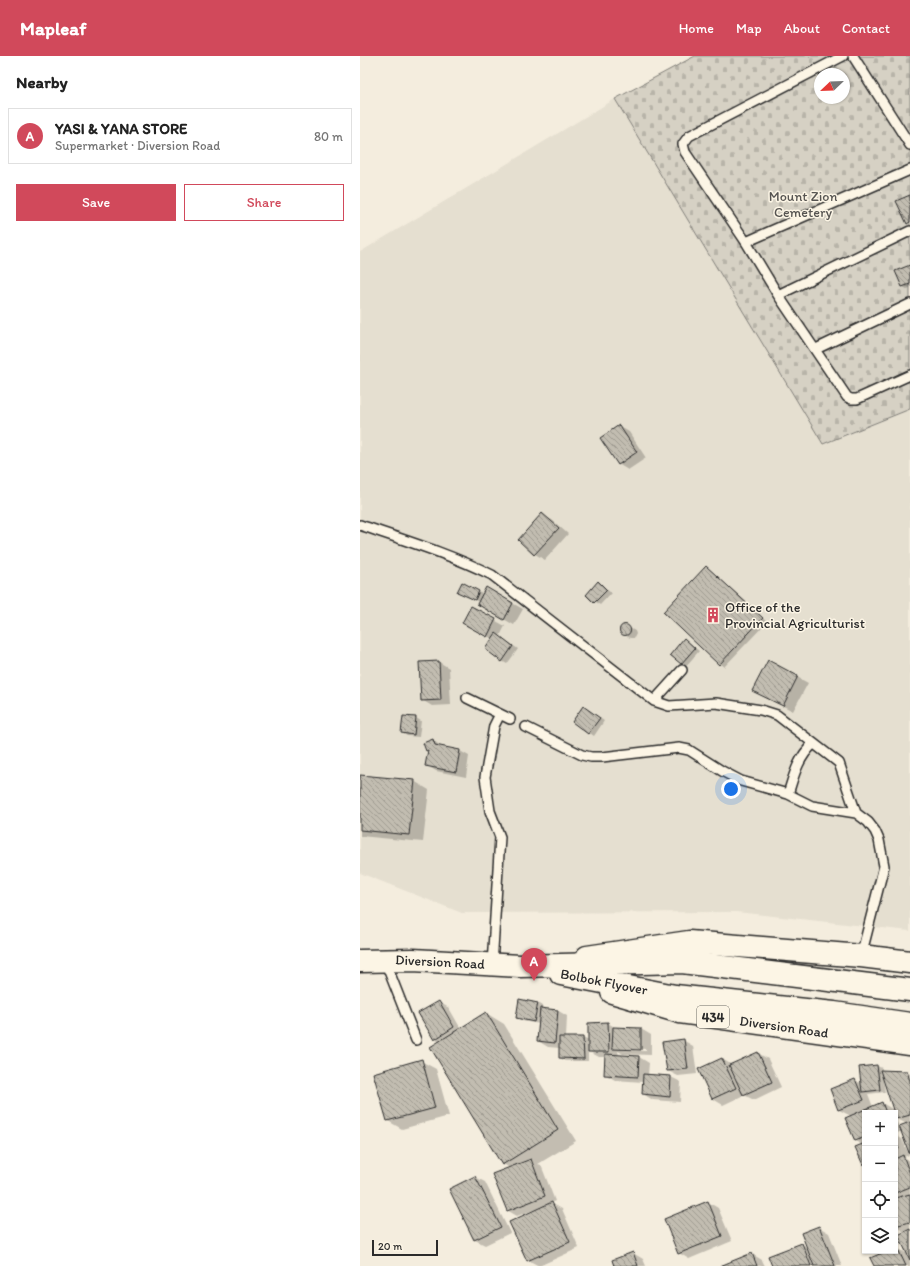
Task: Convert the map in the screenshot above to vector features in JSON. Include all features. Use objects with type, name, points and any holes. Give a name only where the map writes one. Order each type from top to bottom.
[{"type":"main road","name":"Diversion Road","points":[[360,961],[413,960],[520,966],[689,942],[861,956],[910,962]]},
{"type":"main road","name":"Bolbok Flyover","points":[[520,966],[682,962],[910,990]]},
{"type":"main road","name":"Diversion Road","points":[[520,966],[680,1012],[910,1044]]},
{"type":"main road","name":"Bolbok Flyover","points":[[520,966],[675,996],[834,1013],[910,1024]]},
{"type":"lane","points":[[843,56],[689,136],[683,144],[685,152],[746,242],[778,295],[816,349],[847,397],[857,399],[910,375]]},
{"type":"lane","points":[[853,56],[910,145]]},
{"type":"lane","points":[[746,242],[910,170]]},
{"type":"lane","points":[[778,295],[910,231]]},
{"type":"lane","points":[[816,349],[910,304]]},
{"type":"lane","points":[[360,525],[454,558],[492,575],[654,701],[669,706],[716,704],[761,710],[777,715],[839,763],[856,813]]},
{"type":"lane","points":[[654,701],[682,670]]},
{"type":"lane","points":[[467,698],[510,719]]},
{"type":"lane","points":[[492,965],[500,837],[490,811],[485,777],[494,726],[500,714]]},
{"type":"lane","points":[[526,727],[582,755],[591,757],[679,748],[689,750],[741,781],[788,794],[812,806],[856,813],[868,822],[875,831],[879,840],[884,866],[861,956]]},
{"type":"lane","points":[[788,794],[796,766],[813,744]]},
{"type":"lane","points":[[384,960],[416,1040]]},
{"type":"shaded area","points":[[615,99],[823,444],[910,409],[910,931],[736,912],[462,913],[360,873],[360,252]]},
{"type":"green space","name":"Mount Zion Cemetery","points":[[695,56],[910,56],[910,409],[823,444],[615,99]]},
{"type":"building","points":[[910,195],[910,222],[907,224],[896,201]]},
{"type":"building","points":[[910,265],[910,284],[902,287],[895,271]]},
{"type":"building","points":[[619,425],[637,452],[618,465],[600,438]]},
{"type":"building","points":[[542,513],[559,528],[534,555],[518,540]]},
{"type":"building","name":"Office of the Provincial Agriculturist","points":[[706,566],[763,618],[719,665],[663,612]]},
{"type":"building","points":[[598,581],[607,590],[594,603],[586,595]]},
{"type":"building","points":[[462,582],[479,591],[475,600],[457,592]]},
{"type":"building","points":[[486,587],[513,603],[504,620],[477,604]]},
{"type":"building","points":[[471,606],[496,619],[487,637],[462,623]]},
{"type":"building","points":[[625,624],[629,626],[631,630],[629,634],[625,636],[621,634],[619,630],[621,626]]},
{"type":"building","points":[[496,633],[513,646],[502,662],[485,649]]},
{"type":"building","points":[[684,638],[695,648],[681,664],[670,655]]},
{"type":"building","points":[[768,660],[798,676],[783,706],[752,691]]},
{"type":"building","points":[[439,661],[441,700],[421,701],[419,662]]},
{"type":"building","points":[[583,706],[600,718],[588,734],[572,722]]},
{"type":"building","points":[[403,716],[416,717],[414,735],[401,733]]},
{"type":"building","points":[[433,739],[435,745],[460,750],[456,772],[425,766],[428,750],[426,751],[423,743]]},
{"type":"building","points":[[360,775],[415,780],[409,835],[360,830]]},
{"type":"building","points":[[519,999],[538,1003],[534,1022],[516,1018]]},
{"type":"building","points":[[439,1001],[454,1027],[434,1040],[418,1013]]},
{"type":"building","points":[[540,1008],[558,1010],[555,1043],[537,1041]]},
{"type":"building","points":[[486,1012],[558,1130],[502,1165],[430,1047]]},
{"type":"building","points":[[608,1022],[609,1052],[588,1052],[588,1023]]},
{"type":"building","points":[[613,1027],[641,1028],[641,1050],[612,1049]]},
{"type":"building","points":[[559,1037],[583,1037],[584,1059],[559,1058]]},
{"type":"building","points":[[684,1039],[688,1069],[667,1071],[662,1042]]},
{"type":"building","points":[[758,1052],[772,1082],[743,1095],[729,1065]]},
{"type":"building","points":[[605,1054],[639,1056],[638,1077],[604,1075]]},
{"type":"building","points":[[722,1058],[736,1088],[712,1099],[698,1069]]},
{"type":"building","points":[[422,1059],[435,1108],[387,1121],[373,1073]]},
{"type":"building","points":[[877,1065],[880,1090],[862,1092],[859,1067]]},
{"type":"building","points":[[880,1070],[907,1071],[910,1081],[910,1115],[898,1118],[898,1110],[893,1110]]},
{"type":"building","points":[[643,1074],[671,1076],[670,1097],[642,1094]]},
{"type":"building","points":[[855,1079],[864,1100],[838,1110],[830,1089]]},
{"type":"building","points":[[882,1102],[885,1110],[864,1110]]},
{"type":"building","points":[[862,1111],[862,1138],[855,1141],[845,1118]]},
{"type":"building","points":[[910,1122],[910,1153],[909,1153],[899,1126]]},
{"type":"building","points":[[862,1144],[862,1163],[855,1147]]},
{"type":"building","points":[[903,1155],[910,1174],[910,1187],[898,1192],[898,1182],[898,1158]]},
{"type":"building","points":[[531,1159],[545,1196],[507,1211],[492,1174]]},
{"type":"building","points":[[475,1176],[501,1227],[474,1240],[449,1189]]},
{"type":"building","points":[[910,1194],[910,1222],[898,1225],[898,1218],[898,1197]]},
{"type":"building","points":[[708,1201],[722,1236],[678,1254],[664,1219]]},
{"type":"building","points":[[552,1202],[570,1242],[527,1261],[509,1222]]},
{"type":"building","points":[[819,1226],[835,1266],[814,1266],[801,1233]]},
{"type":"building","points":[[910,1229],[910,1260],[898,1235]]},
{"type":"building","points":[[802,1243],[811,1266],[772,1266],[768,1256]]},
{"type":"building","points":[[898,1249],[906,1266],[874,1266],[870,1258],[880,1254],[898,1254]]},
{"type":"building","points":[[633,1252],[638,1266],[614,1266],[612,1260]]},
{"type":"building","points":[[752,1253],[757,1266],[720,1266]]},
{"type":"place","name":"Office of the Provincial Agriculturist","points":[[713,615]]},
{"type":"place","name":"YASI & YANA STORE","points":[[534,981]]}]
